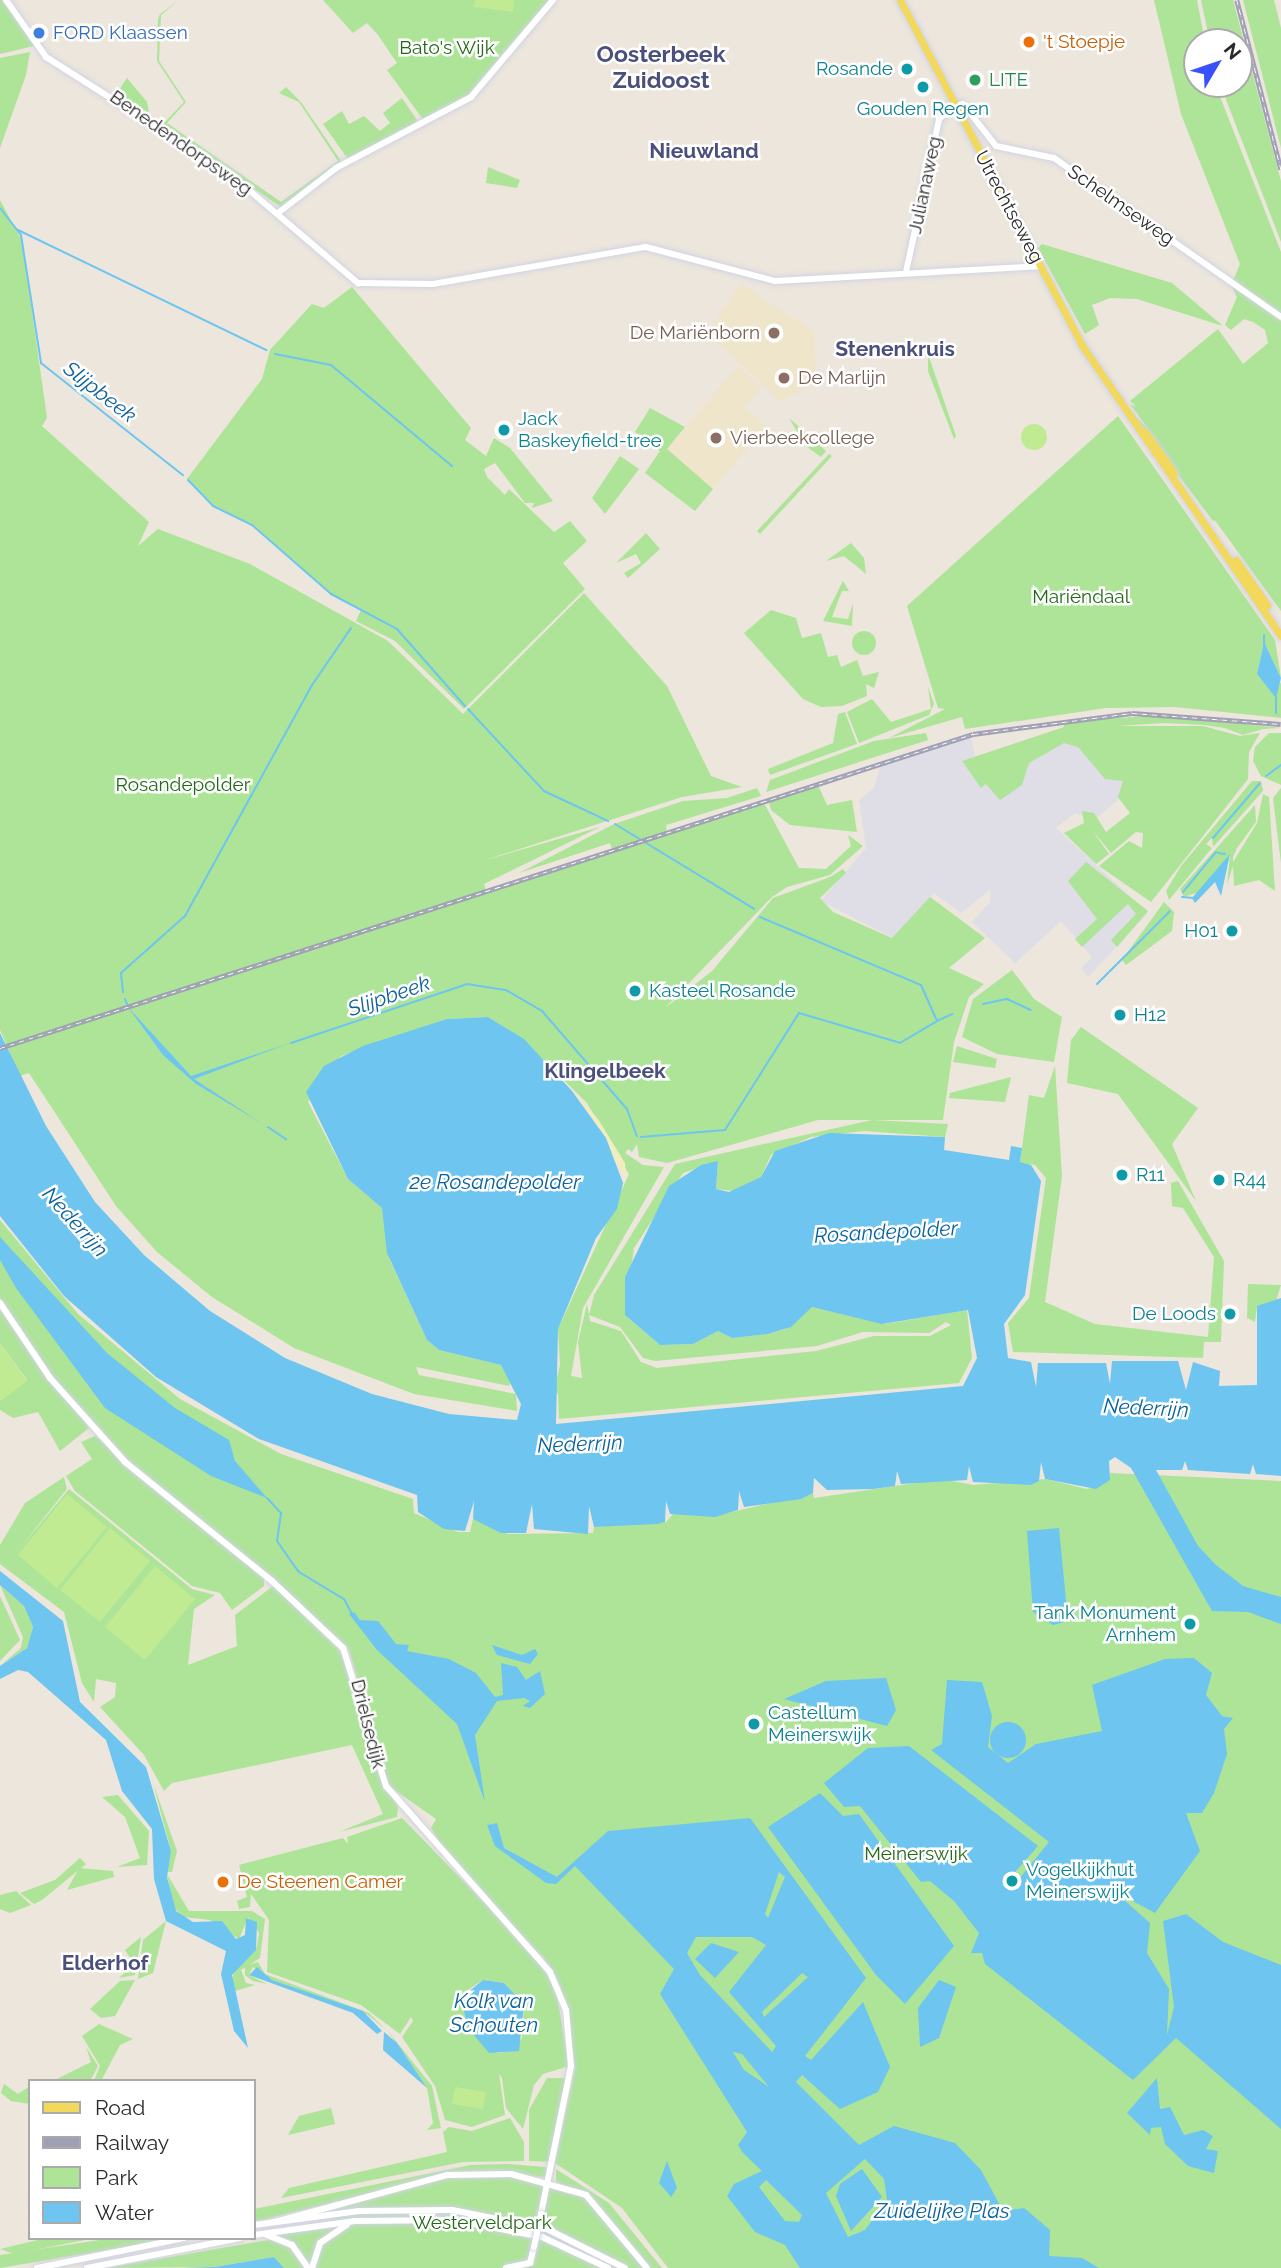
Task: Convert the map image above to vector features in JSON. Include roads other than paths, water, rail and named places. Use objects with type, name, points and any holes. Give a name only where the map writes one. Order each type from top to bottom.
[{"type":"main road","name":"Utrechtseweg","points":[[900,0],[959,105],[1040,267],[1125,410],[1281,636]]},
{"type":"main road","name":"Utrechtseweg","points":[[1125,410],[1281,626]]},
{"type":"street","name":"Benedendorpsweg","points":[[6,0],[46,57],[229,173],[361,284],[401,287],[480,278],[646,247],[756,280],[906,272]]},
{"type":"street","points":[[278,213],[336,167],[471,97],[553,0]]},
{"type":"street","name":"Julianaweg","points":[[906,272],[939,119],[959,105]]},
{"type":"street","name":"Schelmseweg","points":[[959,105],[993,143],[1054,158],[1281,317]]},
{"type":"street","points":[[906,272],[1040,267]]},
{"type":"street","name":"Drielsedijk","points":[[0,1303],[50,1378],[125,1462],[272,1581],[343,1648],[386,1786],[546,1966],[566,2010],[572,2049],[549,2183],[530,2263],[506,2268]]},
{"type":"street","points":[[275,2222],[447,2175],[493,2172],[549,2183],[590,2199],[647,2268]]},
{"type":"street","points":[[256,2225],[407,2208],[484,2214],[564,2235],[625,2268]]},
{"type":"street","points":[[258,2235],[355,2221],[454,2220],[510,2229],[608,2268]]},
{"type":"street","points":[[258,2235],[292,2245],[310,2268],[324,2238],[355,2221]]},
{"type":"street","points":[[37,2268],[174,2240]]},
{"type":"street","points":[[88,2268],[230,2240]]},
{"type":"water","points":[[1264,642],[1281,678],[1276,698],[1257,674]]},
{"type":"water","points":[[1230,854],[1221,896],[1215,882],[1195,903],[1192,898]]},
{"type":"water","points":[[127,1006],[191,1076],[293,1042],[194,1079],[263,1124],[196,1084],[163,1055]]},
{"type":"water","points":[[488,1017],[524,1039],[572,1091],[606,1138],[623,1183],[617,1209],[596,1238],[558,1329],[556,1424],[963,1386],[977,1358],[968,1310],[882,1324],[812,1307],[791,1327],[768,1334],[732,1338],[718,1331],[693,1344],[660,1345],[625,1315],[625,1277],[669,1186],[701,1165],[718,1161],[716,1189],[729,1192],[761,1177],[775,1151],[829,1133],[945,1137],[944,1150],[1009,1160],[1011,1146],[1022,1148],[1020,1162],[1031,1165],[1041,1181],[1025,1295],[1004,1324],[1008,1358],[1031,1362],[1036,1387],[1038,1363],[1106,1363],[1110,1384],[1112,1361],[1178,1361],[1186,1390],[1193,1362],[1220,1371],[1219,1386],[1257,1385],[1257,1306],[1281,1298],[1281,1476],[1256,1474],[1253,1464],[1250,1474],[1188,1470],[1185,1461],[1182,1470],[1156,1470],[1198,1546],[1216,1565],[1243,1586],[1281,1597],[1281,1624],[1248,1612],[1212,1611],[1131,1468],[1115,1457],[1109,1461],[1110,1480],[1096,1489],[1045,1479],[1041,1462],[1039,1481],[1031,1485],[973,1482],[969,1466],[967,1480],[901,1484],[897,1471],[895,1486],[873,1489],[827,1490],[814,1478],[813,1493],[801,1499],[744,1507],[739,1491],[738,1510],[715,1517],[670,1514],[666,1501],[665,1522],[657,1524],[594,1527],[589,1506],[588,1534],[534,1529],[532,1504],[526,1533],[501,1533],[473,1519],[474,1501],[465,1531],[444,1529],[418,1512],[417,1495],[259,1439],[156,1377],[64,1296],[0,1216],[0,1033],[46,1126],[95,1202],[144,1255],[210,1311],[285,1358],[372,1394],[449,1414],[517,1420],[521,1404],[501,1365],[439,1350],[427,1340],[387,1253],[382,1208],[348,1179],[306,1092],[324,1066],[363,1046],[447,1019]]},
{"type":"water","points":[[0,1237],[107,1353],[175,1408],[229,1440],[235,1461],[267,1498],[211,1476],[105,1408],[16,1288],[0,1260]]},
{"type":"water","points":[[1059,1528],[1068,1621],[1053,1625],[1033,1612],[1027,1531]]},
{"type":"water","points":[[0,1571],[63,1621],[80,1702],[146,1767],[171,1851],[167,1877],[176,1911],[193,1922],[222,1921],[236,1939],[245,1935],[246,1918],[257,1922],[256,1950],[232,1975],[248,2048],[234,2031],[221,1974],[226,1951],[166,1921],[154,1879],[152,1829],[122,1791],[106,1740],[28,1672],[18,1670],[0,1679],[0,1666],[27,1648],[33,1627],[24,1606],[0,1585]]},
{"type":"water","points":[[354,1612],[360,1620],[378,1621],[396,1644],[409,1645],[407,1651],[449,1659],[476,1673],[495,1697],[503,1695],[501,1663],[517,1667],[526,1680],[540,1671],[545,1694],[530,1708],[523,1706],[530,1701],[524,1698],[497,1701],[475,1735],[485,1802],[457,1724],[377,1650],[349,1614]]},
{"type":"water","points":[[492,1645],[522,1655],[535,1649],[538,1654],[530,1664],[497,1655]]},
{"type":"water","points":[[1194,1658],[1212,1673],[1206,1695],[1222,1716],[1233,1718],[1224,1729],[1227,1754],[1214,1793],[1202,1813],[1186,1813],[1200,1851],[1155,1913],[1114,1891],[1150,1923],[1147,1953],[1169,1989],[1167,2035],[1174,2007],[1163,1921],[1186,1914],[1223,1942],[1281,1965],[1281,2129],[1176,2038],[1133,2080],[985,1964],[982,1953],[971,1953],[979,1933],[954,1901],[930,1881],[921,1882],[860,1806],[844,1807],[824,1783],[868,1748],[909,1746],[1038,1846],[1009,1879],[1015,1884],[1049,1842],[931,1750],[942,1744],[947,1680],[982,1682],[992,1716],[988,1747],[1008,1763],[1036,1744],[1102,1731],[1092,1685],[1165,1659]]},
{"type":"water","points":[[886,1678],[896,1710],[887,1726],[784,1699],[826,1681]]},
{"type":"water","points":[[1008,1722],[1021,1727],[1026,1740],[1021,1753],[1008,1758],[995,1753],[990,1740],[995,1727]]},
{"type":"water","points":[[820,1793],[843,1816],[859,1814],[954,1946],[905,2004],[876,1975],[768,1827]]},
{"type":"water","name":"Zuidelijke Plas","points":[[750,1818],[866,1978],[805,2056],[811,2060],[863,2002],[890,2067],[878,2092],[840,2109],[802,2075],[796,2082],[859,2145],[894,2126],[955,2143],[981,2170],[1003,2211],[1024,2208],[1050,2230],[1049,2256],[1082,2258],[1099,2268],[800,2268],[785,2245],[755,2232],[727,2196],[734,2184],[762,2171],[738,2145],[747,2132],[660,1994],[674,1969],[575,1866],[556,1884],[546,1883],[495,1846],[487,1825],[497,1823],[504,1848],[557,1877],[608,1831]],"holes":[[[779,1872],[785,1877],[768,1918],[765,1914]],[[696,1937],[752,1937],[766,1945],[729,1992],[776,2046],[772,2052],[700,1975],[687,1953]],[[802,1973],[808,1977],[764,2017],[762,2012]],[[733,2052],[742,2054],[769,2087],[744,2070]],[[865,2159],[884,2179],[887,2200],[865,2230],[848,2237],[826,2193]],[[766,2180],[802,2215],[799,2222],[785,2221],[759,2187]]]},
{"type":"water","points":[[711,1943],[739,1952],[715,1978],[695,1959]]},
{"type":"water","points":[[257,1967],[272,1980],[363,2011],[382,2031],[377,2034],[353,2013],[249,1975]]},
{"type":"water","name":"Kolk van Schouten","points":[[483,1980],[504,1983],[524,2004],[519,2051],[489,2053],[468,2028],[461,1998]]},
{"type":"water","points":[[939,1980],[956,1987],[939,2038],[920,2047],[918,2008]]},
{"type":"water","points":[[384,2032],[397,2043],[427,2088],[383,2050]]},
{"type":"water","points":[[1157,2078],[1160,2109],[1170,2107],[1184,2135],[1203,2130],[1213,2136],[1206,2149],[1218,2151],[1214,2173],[1188,2166],[1165,2144],[1161,2127],[1151,2128],[1150,2135],[1127,2113]]},
{"type":"water","points":[[667,2161],[677,2188],[671,2197],[659,2183]]},
{"type":"water","points":[[862,2169],[882,2197],[851,2231],[836,2196],[840,2184]]},
{"type":"water","points":[[274,2257],[284,2268],[182,2268],[214,2267]]},
{"type":"waterway","name":"Slijpbeek","points":[[0,208],[21,235],[41,363],[183,475]]},
{"type":"waterway","name":"Slijpbeek","points":[[18,230],[266,350]]},
{"type":"waterway","name":"Slijpbeek","points":[[275,354],[331,365],[452,466]]},
{"type":"waterway","name":"Slijpbeek","points":[[188,480],[213,506],[252,525],[331,594],[397,629],[465,706]]},
{"type":"waterway","points":[[123,992],[121,973],[185,916],[312,685],[351,628]]},
{"type":"waterway","name":"Slijpbeek","points":[[1264,635],[1264,644]]},
{"type":"waterway","name":"Slijpbeek","points":[[1276,697],[1276,713]]},
{"type":"waterway","name":"Slijpbeek","points":[[468,709],[544,791],[608,821]]},
{"type":"waterway","name":"Slijpbeek","points":[[1266,776],[1281,765]]},
{"type":"waterway","name":"Slijpbeek","points":[[1213,838],[1260,783]]},
{"type":"waterway","name":"Slijpbeek","points":[[615,824],[754,909]]},
{"type":"waterway","name":"Slijpbeek","points":[[1183,892],[1216,852]]},
{"type":"waterway","points":[[1218,853],[1225,854]]},
{"type":"waterway","points":[[1182,897],[1194,898]]},
{"type":"waterway","name":"Slijpbeek","points":[[1097,984],[1170,911]]},
{"type":"waterway","name":"Slijpbeek","points":[[760,917],[921,985],[937,1021],[952,1014]]},
{"type":"waterway","name":"Slijpbeek","points":[[291,1043],[467,984],[506,990],[542,1011],[627,1109],[637,1136]]},
{"type":"waterway","name":"Slijpbeek","points":[[125,999],[128,1007]]},
{"type":"waterway","name":"Slijpbeek","points":[[983,1004],[1007,999],[1031,1010]]},
{"type":"waterway","name":"Slijpbeek","points":[[641,1137],[725,1130],[799,1013],[900,1043],[937,1021]]},
{"type":"waterway","points":[[268,1127],[286,1139]]},
{"type":"waterway","points":[[267,1498],[281,1513],[277,1541],[299,1572],[344,1599],[351,1612]]},
{"type":"railway","points":[[1237,0],[1281,169]]},
{"type":"railway","points":[[0,1048],[973,734],[1132,713],[1281,724]]},
{"type":"place","name":"FORD Klaassen","points":[[39,33]]},
{"type":"place","name":"'t Stoepje","points":[[1029,42]]},
{"type":"place","name":"Rosande","points":[[907,69]]},
{"type":"place","name":"LITE","points":[[975,80]]},
{"type":"place","name":"Gouden Regen","points":[[923,87]]},
{"type":"place","name":"De Mariënborn","points":[[774,333]]},
{"type":"place","name":"De Marlijn","points":[[784,378]]},
{"type":"place","name":"Jack Baskeyfield-tree","points":[[504,430]]},
{"type":"place","name":"Vierbeekcollege","points":[[716,438]]},
{"type":"place","name":"H01","points":[[1232,931]]},
{"type":"place","name":"Kasteel Rosande","points":[[635,991]]},
{"type":"place","name":"H12","points":[[1120,1015]]},
{"type":"place","name":"R11","points":[[1122,1175]]},
{"type":"place","name":"R44","points":[[1219,1180]]},
{"type":"place","name":"De Loods","points":[[1230,1314]]},
{"type":"place","name":"Tank Monument Arnhem","points":[[1190,1624]]},
{"type":"place","name":"Castellum Meinerswijk","points":[[754,1724]]},
{"type":"place","name":"Vogelkijkhut Meinerswijk","points":[[1012,1881]]},
{"type":"place","name":"De Steenen Camer","points":[[223,1882]]},
{"type":"district","name":"Oosterbeek Zuidoost","points":[[661,67]]},
{"type":"district","name":"Nieuwland","points":[[704,151]]},
{"type":"district","name":"Stenenkruis","points":[[895,349]]},
{"type":"district","name":"Klingelbeek","points":[[605,1071]]},
{"type":"district","name":"Elderhof","points":[[105,1963]]},
{"type":"park label","name":"Bato's Wijk","points":[[447,48]]},
{"type":"park label","name":"Mariëndaal","points":[[1081,597]]},
{"type":"park label","name":"Rosandepolder","points":[[183,785]]},
{"type":"park label","name":"Meinerswijk","points":[[916,1854]]},
{"type":"park label","name":"Westerveldpark","points":[[482,2223]]},
{"type":"water label","name":"2e Rosandepolder","points":[[495,1182]]},
{"type":"water label","name":"Nederrijn","points":[[75,1222]]},
{"type":"water label","name":"Rosandepolder","points":[[886,1232]]},
{"type":"water label","name":"Nederrijn","points":[[1146,1408]]},
{"type":"water label","name":"Nederrijn","points":[[580,1444]]}]
